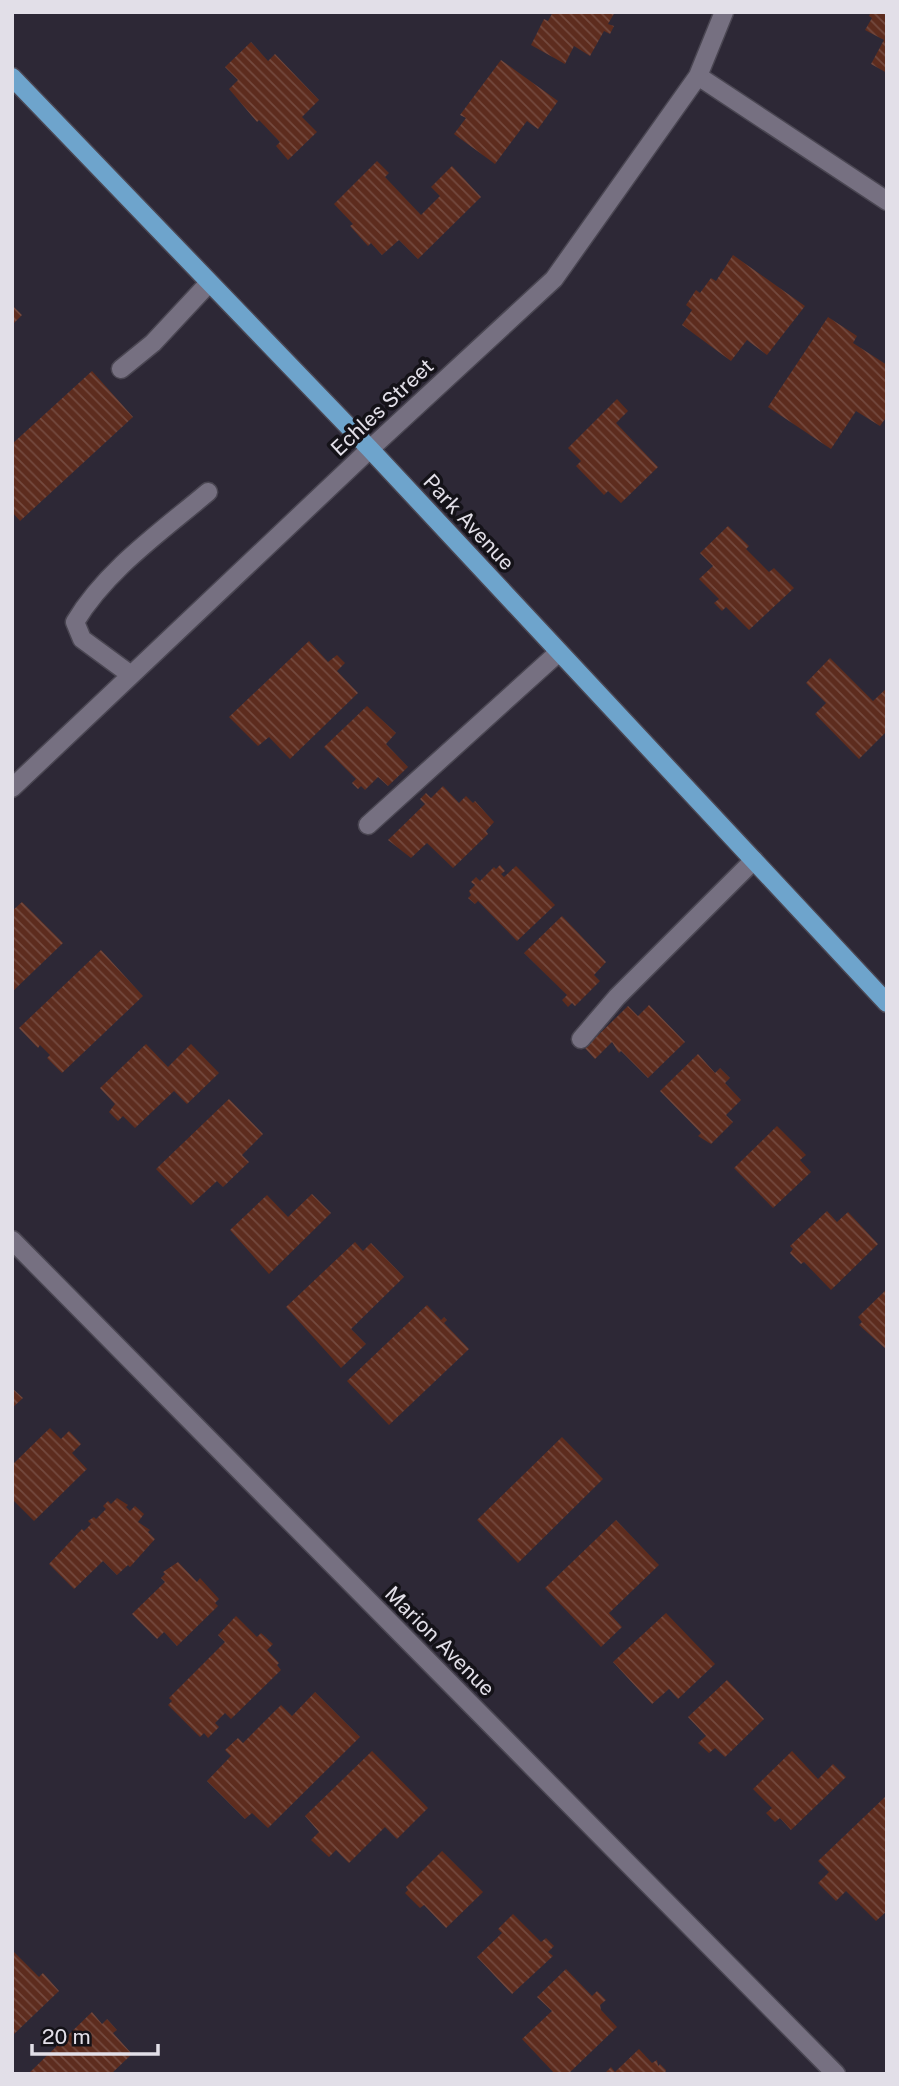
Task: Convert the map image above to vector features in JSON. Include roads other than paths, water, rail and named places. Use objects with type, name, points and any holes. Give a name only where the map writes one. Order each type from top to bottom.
[{"type":"main road","name":"Park Avenue","points":[[12,77],[208,284],[370,449],[887,1003]]},
{"type":"street","name":"Echles Street","points":[[12,788],[554,279],[698,76],[724,12]]},
{"type":"street","points":[[698,76],[887,201]]},
{"type":"street","points":[[121,369],[153,343],[208,284]]},
{"type":"street","points":[[131,675],[82,639],[75,622],[86,603],[134,555],[208,492]]},
{"type":"street","points":[[368,825],[559,652]]},
{"type":"street","points":[[581,1039],[617,997],[754,860]]},
{"type":"street","name":"Marion Avenue","points":[[12,1240],[836,2074]]}]
